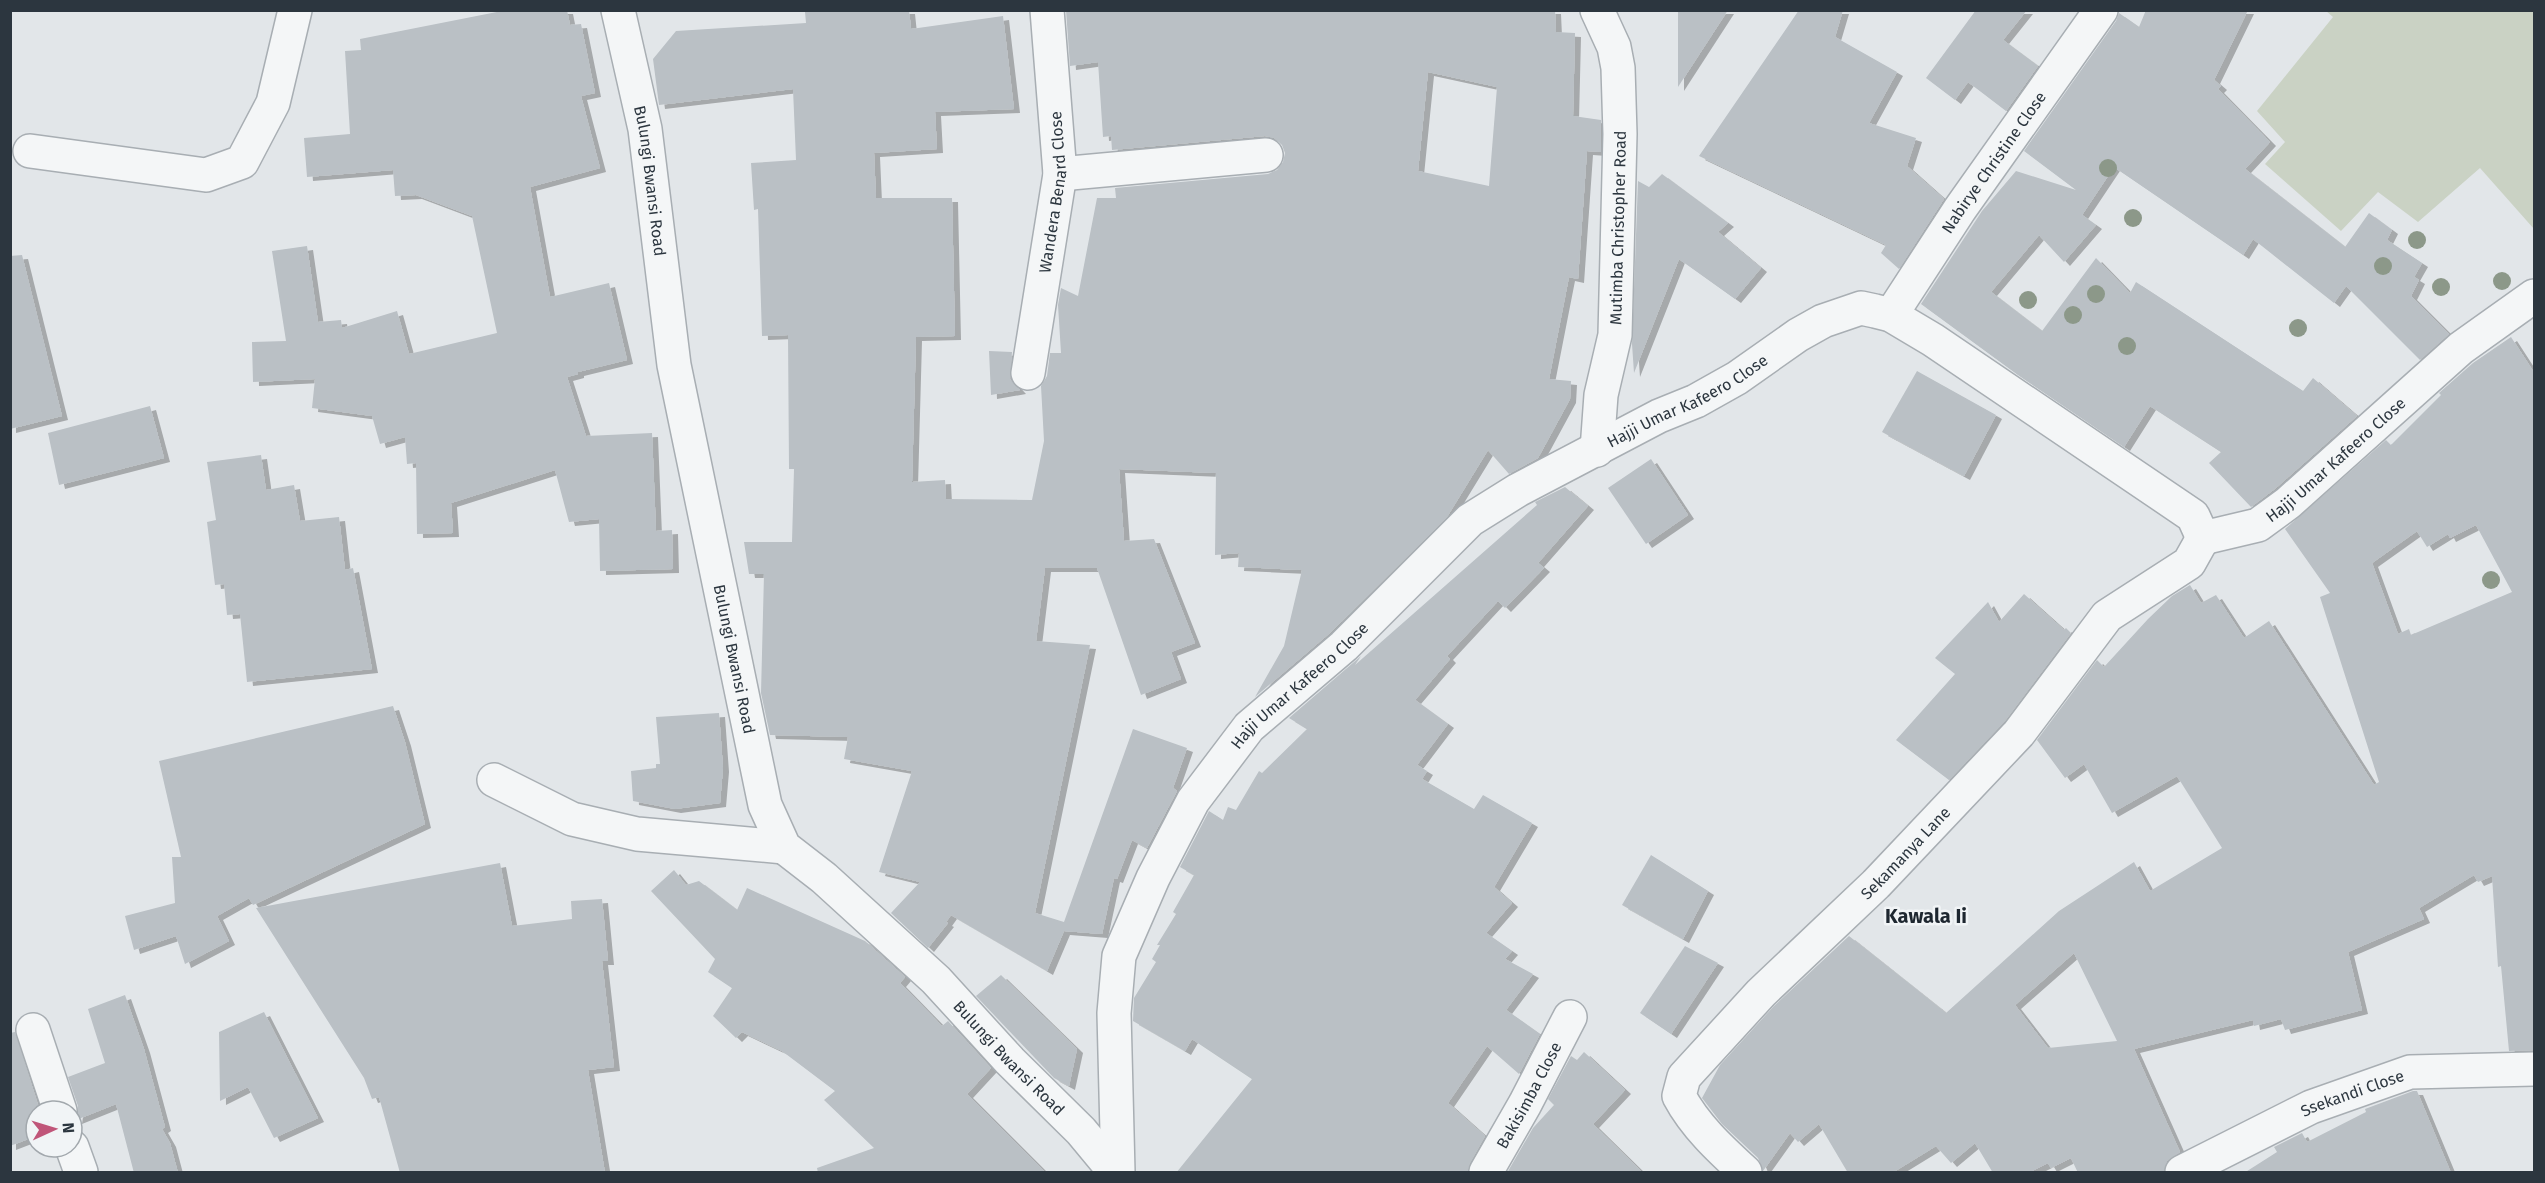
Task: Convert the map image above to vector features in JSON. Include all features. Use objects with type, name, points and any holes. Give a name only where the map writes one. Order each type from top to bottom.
[{"type":"street","points":[[30,151],[206,175],[242,162],[273,103],[295,10]]},
{"type":"street","name":"Bulungi Bwansi Road","points":[[618,10],[645,129],[674,365],[765,805],[784,848],[824,878],[936,980],[1010,1061],[1081,1131],[1116,1173]]},
{"type":"street","name":"Wandera Benard Close","points":[[1028,372],[1060,174],[1047,10]]},
{"type":"street","name":"Mutimba Christopher Road","points":[[1597,10],[1614,47],[1618,68],[1620,134],[1616,335],[1601,395],[1597,450]]},
{"type":"street","name":"Nabirye Christine Close","points":[[1891,315],[1960,209],[2101,10]]},
{"type":"street","points":[[1060,174],[1266,155]]},
{"type":"street","name":"Hajji Umar Kafeero Close","points":[[1116,1173],[1114,1013],[1119,956],[1153,879],[1193,801],[1249,727],[1344,646],[1470,520],[1518,490],[1659,416],[1696,401],[1727,384],[1798,335],[1823,321],[1861,308],[1891,315],[1933,340],[2193,516],[2203,538],[2258,525],[2288,503],[2462,348],[2535,296]]},
{"type":"street","name":"Sekamanya Lane","points":[[1745,1173],[1688,1114],[1679,1096],[1684,1077],[1761,993],[1876,884],[1995,760],[2019,733],[2107,616],[2189,563],[2203,538]]},
{"type":"street","points":[[494,780],[572,819],[637,834],[784,848]]},
{"type":"street","name":"Bakisimba Close","points":[[1486,1173],[1570,1017]]},
{"type":"street","points":[[33,1030],[56,1099]]},
{"type":"street","name":"Ssekandi Close","points":[[2182,1173],[2312,1107],[2410,1072],[2535,1069]]},
{"type":"shaded area","points":[[2326,11],[2534,11],[2534,229],[2480,168],[2418,222],[2378,192],[2341,231],[2265,164],[2285,142],[2257,111],[2333,17]]},
{"type":"building","points":[[507,10],[567,10],[570,25],[581,24],[595,93],[581,96],[600,168],[530,187],[550,297],[609,283],[627,360],[578,372],[578,374],[567,377],[586,436],[652,433],[656,531],[672,530],[673,569],[600,571],[599,519],[569,522],[555,470],[451,503],[453,533],[417,534],[416,463],[407,464],[405,437],[380,444],[372,416],[312,408],[315,379],[253,382],[252,342],[286,341],[272,251],[307,246],[318,322],[341,320],[342,328],[397,311],[409,354],[497,333],[472,216],[416,195],[395,196],[393,170],[307,177],[304,138],[350,134],[345,51],[361,50],[360,39]]},
{"type":"building","points":[[909,10],[911,29],[1003,16],[1014,109],[935,112],[937,149],[874,153],[876,198],[952,198],[955,336],[916,337],[912,482],[945,480],[946,499],[1032,500],[1044,441],[1041,386],[1047,376],[1050,353],[1061,353],[1058,305],[1061,288],[1078,296],[1097,198],[1116,198],[1115,188],[1268,174],[1277,170],[1283,162],[1285,153],[1282,145],[1274,138],[1265,136],[1112,150],[1111,136],[1103,137],[1098,62],[1070,66],[1066,10],[1555,10],[1556,32],[1575,33],[1573,116],[1601,120],[1601,152],[1587,151],[1578,279],[1569,277],[1549,379],[1571,381],[1570,399],[1538,458],[1509,474],[1488,450],[1447,517],[1331,632],[1255,697],[1284,646],[1302,570],[1238,567],[1239,553],[1215,555],[1216,473],[1119,469],[1124,541],[1154,539],[1195,643],[1171,652],[1181,679],[1141,695],[1097,568],[1045,568],[1036,641],[1090,645],[1035,913],[1064,922],[1133,729],[1187,748],[1173,788],[1177,791],[1147,848],[1132,840],[1117,879],[1114,878],[1102,934],[1064,931],[1047,971],[951,915],[946,922],[948,923],[928,948],[891,913],[920,882],[879,872],[912,771],[844,759],[848,737],[770,735],[761,693],[764,574],[749,574],[744,542],[792,542],[794,469],[789,469],[788,335],[762,336],[758,209],[754,210],[751,163],[796,160],[793,89],[659,105],[653,59],[676,31],[806,23],[805,12]],"holes":[[[1428,72],[1497,87],[1489,186],[1418,171]]]},
{"type":"building","points":[[1678,10],[1728,10],[1678,87]]},
{"type":"building","points":[[1799,10],[1843,10],[1835,37],[1897,72],[1869,123],[1916,138],[1907,166],[1944,199],[1899,269],[1881,253],[1886,245],[1699,156]]},
{"type":"building","points":[[1976,10],[2027,10],[2003,40],[2038,66],[2006,111],[1968,82],[1955,100],[1926,78]]},
{"type":"building","points":[[2146,10],[2248,10],[2214,80],[2221,86],[2218,89],[2270,142],[2245,169],[2345,247],[2369,213],[2392,230],[2387,240],[2422,263],[2414,277],[2419,280],[2411,296],[2449,334],[2420,360],[2346,286],[2334,303],[2253,239],[2243,255],[2114,167],[2082,215],[2096,225],[2064,262],[2039,235],[1991,292],[2042,331],[2096,258],[2130,293],[2136,282],[2303,391],[2313,378],[2357,416],[2276,488],[2251,507],[2209,463],[2221,452],[2150,406],[2124,447],[2018,375],[1921,304],[1982,211],[2016,171],[2076,190],[2024,151],[2116,21],[2119,13],[2139,27]]},
{"type":"building","points":[[1662,174],[1728,223],[1718,232],[1761,268],[1735,299],[1679,259],[1634,373],[1632,344],[1638,181],[1649,187]]},
{"type":"building","points":[[22,255],[62,416],[10,429],[10,256]]},
{"type":"building","points":[[2511,337],[2535,374],[2535,1050],[2509,1051],[2501,966],[2498,967],[2492,876],[2478,882],[2474,875],[2419,908],[2424,919],[2348,952],[2362,1010],[2285,1030],[2281,1019],[2254,1026],[2253,1020],[2134,1049],[2180,1152],[2167,1161],[2164,1173],[2078,1173],[2071,1158],[2051,1168],[2048,1163],[2028,1173],[1993,1173],[1975,1143],[1951,1163],[1936,1146],[1892,1173],[1848,1173],[1819,1124],[1798,1142],[1790,1133],[1763,1171],[1758,1158],[1722,1124],[1702,1098],[1720,1065],[1774,1006],[1849,936],[1946,1013],[2059,911],[2134,862],[2150,891],[2222,848],[2177,776],[2112,813],[2084,764],[2065,778],[2037,740],[2097,660],[2104,667],[2172,596],[2190,585],[2201,603],[2216,595],[2244,638],[2269,621],[2374,785],[2379,782],[2320,597],[2330,593],[2285,529],[2386,440],[2391,445],[2441,395],[2439,393],[2473,363]],"holes":[[[2476,525],[2512,592],[2411,635],[2409,629],[2398,634],[2372,563],[2417,531],[2427,547],[2448,534],[2450,538]],[[2074,953],[2117,1041],[2048,1048],[2015,1005]]]},
{"type":"building","points":[[989,351],[1012,352],[1010,379],[1020,390],[991,395]]},
{"type":"building","points":[[1917,371],[1996,415],[1964,476],[1882,432]]},
{"type":"building","points":[[150,406],[164,458],[59,485],[48,433]]},
{"type":"building","points":[[261,455],[266,490],[294,485],[300,521],[339,517],[345,570],[353,568],[372,669],[247,682],[240,614],[227,615],[224,584],[215,585],[207,522],[216,520],[207,462]]},
{"type":"building","points":[[1651,459],[1688,515],[1646,544],[1608,488]]},
{"type":"building","points":[[1565,487],[1588,506],[1538,563],[1544,568],[1505,608],[1498,601],[1447,656],[1450,659],[1415,700],[1448,724],[1417,765],[1427,771],[1422,779],[1474,809],[1483,795],[1532,823],[1494,887],[1512,903],[1486,933],[1512,951],[1505,959],[1533,974],[1506,1010],[1540,1034],[1519,1074],[1487,1046],[1448,1103],[1485,1136],[1467,1173],[1176,1173],[1252,1079],[1192,1039],[1185,1051],[1133,1021],[1134,998],[1156,962],[1152,959],[1160,945],[1157,945],[1176,914],[1173,912],[1194,875],[1180,867],[1209,811],[1223,820],[1228,807],[1236,810],[1259,771],[1262,773],[1307,729],[1289,718],[1361,656],[1355,665],[1537,505],[1535,502]]},
{"type":"building","points":[[2024,594],[2064,630],[2066,628],[2071,633],[2005,721],[1949,780],[1896,740],[1955,674],[1935,658],[1988,602],[1999,622]]},
{"type":"building","points":[[393,706],[405,742],[425,824],[253,905],[249,898],[217,916],[229,941],[185,964],[176,936],[134,950],[125,916],[175,903],[172,857],[181,857],[159,761]]},
{"type":"building","points":[[719,713],[723,768],[720,803],[675,809],[633,801],[631,771],[656,768],[656,764],[660,764],[656,717]]},
{"type":"building","points":[[1651,855],[1708,891],[1683,939],[1622,905]]},
{"type":"building","points":[[500,863],[512,926],[572,919],[571,901],[602,899],[608,961],[602,961],[614,1067],[588,1070],[605,1173],[400,1173],[379,1097],[372,1099],[364,1078],[256,908]]},
{"type":"building","points":[[674,870],[686,885],[699,881],[737,910],[747,888],[865,941],[905,977],[900,983],[942,1026],[948,1021],[991,1068],[967,1094],[1046,1173],[818,1173],[817,1168],[874,1148],[824,1100],[835,1091],[782,1051],[742,1032],[736,1038],[713,1016],[732,988],[708,972],[715,959],[651,891]]},
{"type":"building","points":[[1685,946],[1718,963],[1671,1034],[1640,1013]]},
{"type":"building","points":[[1001,975],[1077,1049],[1069,1086],[1054,1078],[976,996]]},
{"type":"building","points":[[125,995],[144,1049],[165,1127],[162,1129],[170,1143],[178,1173],[134,1173],[116,1104],[84,1117],[84,1099],[76,1099],[68,1077],[105,1063],[88,1009]]},
{"type":"building","points":[[264,1012],[318,1118],[274,1138],[248,1087],[220,1101],[219,1032]]},
{"type":"building","points":[[15,1032],[36,1099],[24,1099],[24,1141],[10,1146],[10,1033]]},
{"type":"building","points":[[1584,1052],[1625,1090],[1593,1124],[1643,1173],[1507,1173],[1533,1128],[1554,1105],[1548,1099],[1571,1056],[1577,1060]]},
{"type":"building","points":[[2417,1091],[2451,1173],[2244,1173],[2277,1152],[2274,1147],[2302,1133],[2307,1142],[2366,1112],[2365,1109]]},
{"type":"district","name":"Kawala Ii","points":[[1926,916]]}]
